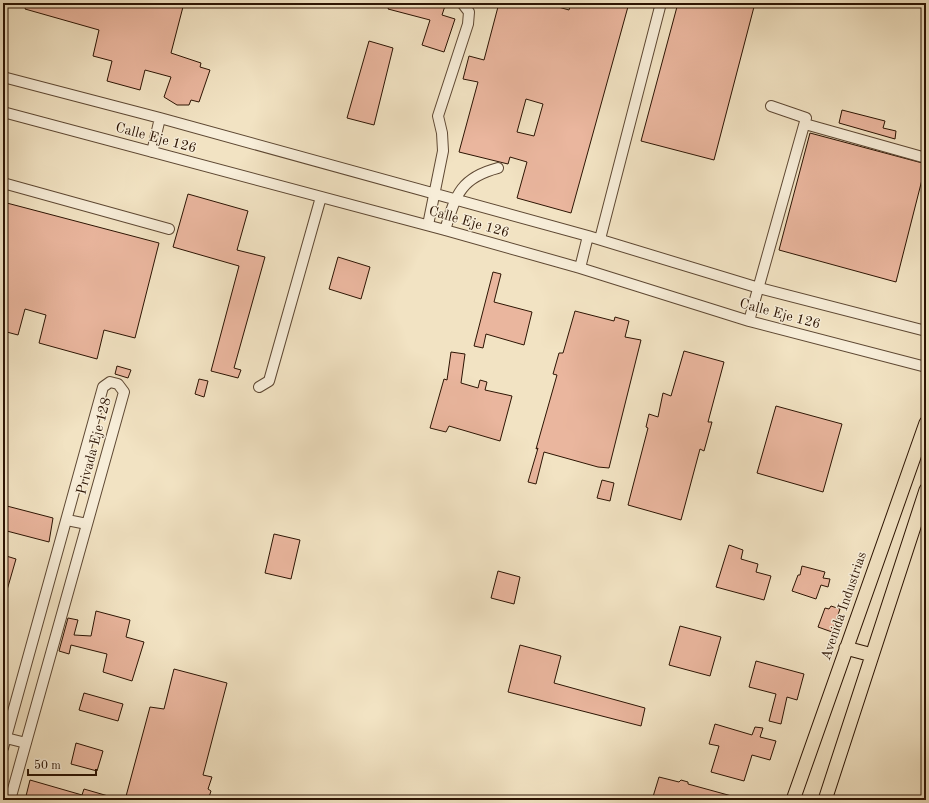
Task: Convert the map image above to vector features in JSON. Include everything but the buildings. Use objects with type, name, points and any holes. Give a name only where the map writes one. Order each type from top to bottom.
[{"type":"main road","name":"Avenida Industrias","points":[[793,800],[926,423]]},
{"type":"main road","points":[[825,800],[926,490]]},
{"type":"main road","points":[[846,648],[872,655]]},
{"type":"street","points":[[428,225],[442,151],[442,133],[438,116],[468,24],[469,12],[462,3]]},
{"type":"street","points":[[600,239],[661,3]]},
{"type":"street","name":"Calle Eje 126","points":[[3,77],[160,118],[600,239],[759,288],[926,330]]},
{"type":"street","points":[[750,322],[806,118],[771,106]]},
{"type":"street","name":"Calle Eje 126","points":[[3,112],[428,225],[580,268],[750,322],[926,367]]},
{"type":"street","points":[[152,152],[160,118]]},
{"type":"street","points":[[805,124],[926,158]]},
{"type":"street","points":[[445,230],[455,200],[462,188],[484,172],[498,168]]},
{"type":"street","points":[[3,183],[169,228]]},
{"type":"street","points":[[259,387],[269,381],[321,197]]},
{"type":"street","points":[[580,268],[588,236]]},
{"type":"street","name":"Privada Eje 128","points":[[3,748],[104,388],[110,382],[118,384],[124,392],[10,800]]},
{"type":"street","points":[[67,520],[87,524]]},
{"type":"street","points":[[6,738],[26,743]]}]
